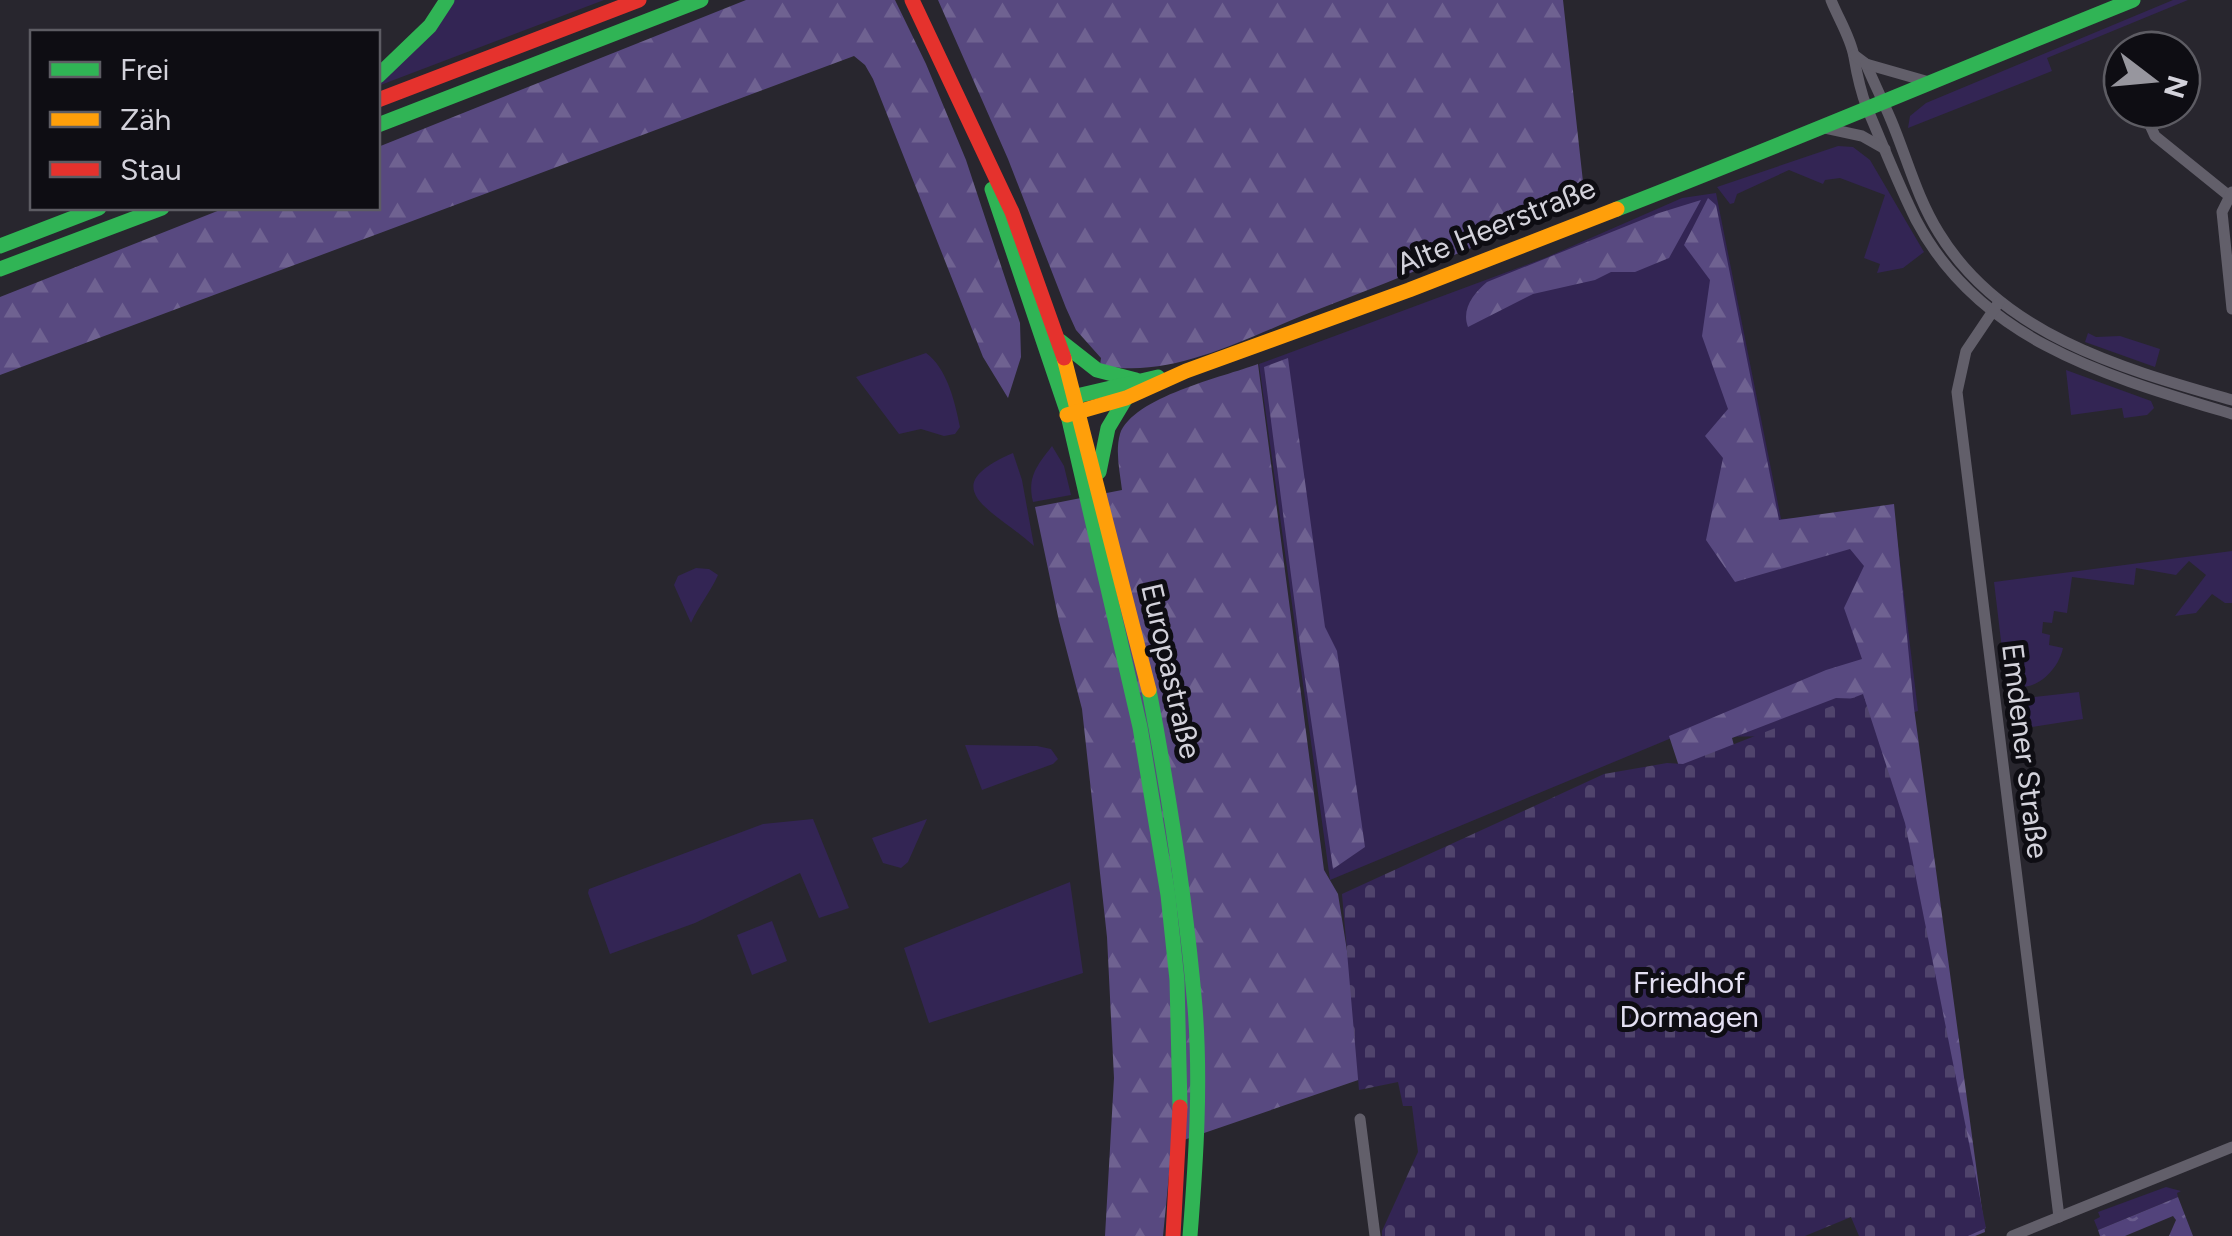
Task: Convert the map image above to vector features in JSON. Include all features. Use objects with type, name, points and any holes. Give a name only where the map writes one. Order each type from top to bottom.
[{"type":"main road","points":[[380,74],[430,26],[447,0]]},
{"type":"main road","points":[[380,99],[638,0]]},
{"type":"main road","points":[[380,124],[701,0]]},
{"type":"main road","name":"Europastraße","points":[[912,0],[1012,212],[1057,338],[1143,734],[1170,918],[1182,1094],[1173,1236]]},
{"type":"main road","name":"Alte Heerstraße","points":[[1071,405],[1126,398],[1824,128],[2134,0]]},
{"type":"main road","name":"Europastraße","points":[[976,141],[1098,481],[1159,733],[1196,1010],[1198,1094],[1190,1236]]},
{"type":"main road","points":[[0,246],[93,210]]},
{"type":"main road","points":[[0,270],[157,210]]},
{"type":"main road","points":[[1057,338],[1088,365],[1140,380]]},
{"type":"main road","name":"Alte Heerstraße","points":[[1071,405],[1140,380],[1186,372]]},
{"type":"main road","points":[[1098,481],[1108,428],[1126,398]]},
{"type":"street","points":[[1831,0],[1854,56],[1854,72],[1875,105],[1939,234],[1995,307],[2074,348],[2232,400]]},
{"type":"street","points":[[1854,56],[1866,64],[1929,82]]},
{"type":"street","points":[[1866,64],[1885,149],[1927,238],[1951,271],[2044,347],[2092,370],[2232,414]]},
{"type":"street","points":[[1824,128],[1862,136],[1885,149]]},
{"type":"street","points":[[2152,130],[2230,193],[2222,212],[2232,309]]},
{"type":"street","name":"Emdener Straße","points":[[1995,307],[1962,360],[1958,404],[2059,1216]]},
{"type":"street","points":[[1360,1119],[1375,1236]]},
{"type":"street","points":[[2012,1236],[2232,1148]]},
{"type":"green space","points":[[454,0],[604,0],[380,85]]},
{"type":"green space","points":[[746,0],[895,0],[966,160],[1020,323],[1021,357],[1008,398],[983,357],[873,79],[854,56],[0,375],[0,297],[220,210],[380,210],[380,146]]},
{"type":"green space","points":[[938,0],[1563,0],[1585,200],[1210,353],[1154,367],[1100,365],[1101,358],[1076,330],[1066,308],[1008,159]]},
{"type":"green space","points":[[2173,0],[2188,0],[2115,30],[2102,30],[2102,35],[2047,58],[2052,71],[1908,128],[1910,116],[1926,103]]},
{"type":"green space","points":[[1838,146],[1853,147],[1870,160],[1924,252],[1903,268],[1877,273],[1880,264],[1864,258],[1885,195],[1840,178],[1825,180],[1823,184],[1789,170],[1737,194],[1730,204],[1717,187]]},
{"type":"green space","points":[[1716,193],[1781,519],[1894,513],[1918,711],[1832,736],[1674,737],[1330,880],[1259,364],[1545,258],[1682,198]]},
{"type":"green space","points":[[1708,198],[1716,205],[1779,520],[1894,504],[1914,708],[1985,1232],[1975,1236],[1924,1236],[1847,780],[1865,699],[1836,698],[1732,738],[1748,799],[1688,794],[1669,736],[1826,670],[1862,659],[1844,608],[1864,566],[1850,549],[1735,582],[1706,540],[1723,458],[1705,436],[1728,409],[1702,336],[1710,280],[1684,245]]},
{"type":"green space","points":[[1701,200],[1669,258],[1635,272],[1611,272],[1595,280],[1533,294],[1468,327],[1466,320],[1473,296],[1487,282]]},
{"type":"green space","points":[[2088,333],[2096,337],[2120,336],[2160,349],[2155,367],[2085,342]]},
{"type":"green space","points":[[926,353],[949,386],[960,427],[955,434],[944,436],[921,429],[899,434],[856,377]]},
{"type":"green space","points":[[1288,358],[1325,627],[1337,651],[1365,847],[1333,869],[1264,367]]},
{"type":"green space","points":[[1258,364],[1324,870],[1338,894],[1367,1077],[1172,1144],[1163,1236],[1105,1236],[1114,1078],[1107,937],[1082,709],[1035,507],[1122,490],[1118,448],[1128,421],[1160,399]]},
{"type":"green space","points":[[2066,370],[2151,401],[2154,408],[2147,415],[2124,418],[2122,408],[2071,415]]},
{"type":"green space","points":[[1052,446],[1064,466],[1071,495],[1033,502],[1032,478]]},
{"type":"green space","points":[[1013,453],[1034,546],[988,510],[974,488],[976,477]]},
{"type":"green space","points":[[2232,551],[2232,603],[2212,594],[2196,613],[2175,616],[2206,575],[2189,561],[2176,575],[2136,568],[2134,585],[2072,577],[2067,613],[2054,611],[2052,623],[2043,622],[2042,633],[2050,635],[2049,645],[2063,648],[2056,666],[2034,684],[2025,687],[2006,683],[1994,582]]},
{"type":"green space","points":[[696,568],[718,575],[691,623],[674,585],[678,576]]},
{"type":"green space","points":[[2079,692],[2083,719],[2012,730],[2009,705],[2015,699]]},
{"type":"green space","name":"Friedhof Dormagen","points":[[1863,694],[1905,823],[1986,1228],[1968,1236],[1859,1236],[1851,1217],[1805,1236],[1382,1236],[1418,1152],[1412,1106],[1403,1106],[1398,1082],[1359,1090],[1342,894],[1604,774],[1667,763],[1683,764]]},
{"type":"green space","points":[[965,745],[1037,746],[1051,749],[1058,759],[982,790]]},
{"type":"green space","points":[[813,819],[849,908],[819,918],[800,873],[695,923],[610,954],[589,889],[763,824]]},
{"type":"green space","points":[[927,819],[908,862],[901,868],[883,863],[872,838]]},
{"type":"green space","points":[[1070,882],[1083,973],[929,1023],[904,948]]},
{"type":"green space","points":[[772,921],[787,961],[752,975],[737,935]]},
{"type":"green space","points":[[2166,1187],[2181,1191],[2178,1197],[2098,1230],[2094,1220],[2100,1217],[2098,1212]]},
{"type":"water","points":[[2178,1197],[2193,1236],[2169,1236],[2176,1220],[2173,1216],[2125,1236],[2100,1236],[2098,1230]]},
{"type":"traffic: fast","points":[[380,74],[430,26],[447,0]]},
{"type":"traffic: fast","points":[[380,124],[701,0]]},
{"type":"traffic: fast","points":[[1617,209],[2133,0]]},
{"type":"traffic: fast","points":[[992,189],[1067,411],[1140,727],[1168,895],[1177,980],[1180,1107]]},
{"type":"traffic: fast","points":[[0,246],[94,210]]},
{"type":"traffic: fast","points":[[0,269],[157,210]]},
{"type":"traffic: fast","points":[[1060,341],[1097,370],[1136,380]]},
{"type":"traffic: fast","points":[[1068,398],[1158,377]]},
{"type":"traffic: fast","points":[[1099,472],[1108,428],[1126,398]]},
{"type":"traffic: fast","points":[[1149,690],[1176,848],[1195,1007],[1198,1093],[1190,1236]]},
{"type":"traffic: slow","points":[[1067,415],[1126,398],[1186,371],[1617,209]]},
{"type":"traffic: slow","points":[[1064,358],[1149,690]]},
{"type":"traffic: jam","points":[[380,99],[639,0]]},
{"type":"traffic: jam","points":[[912,0],[1012,212],[1064,358]]},
{"type":"traffic: jam","points":[[1173,1236],[1180,1107]]}]
